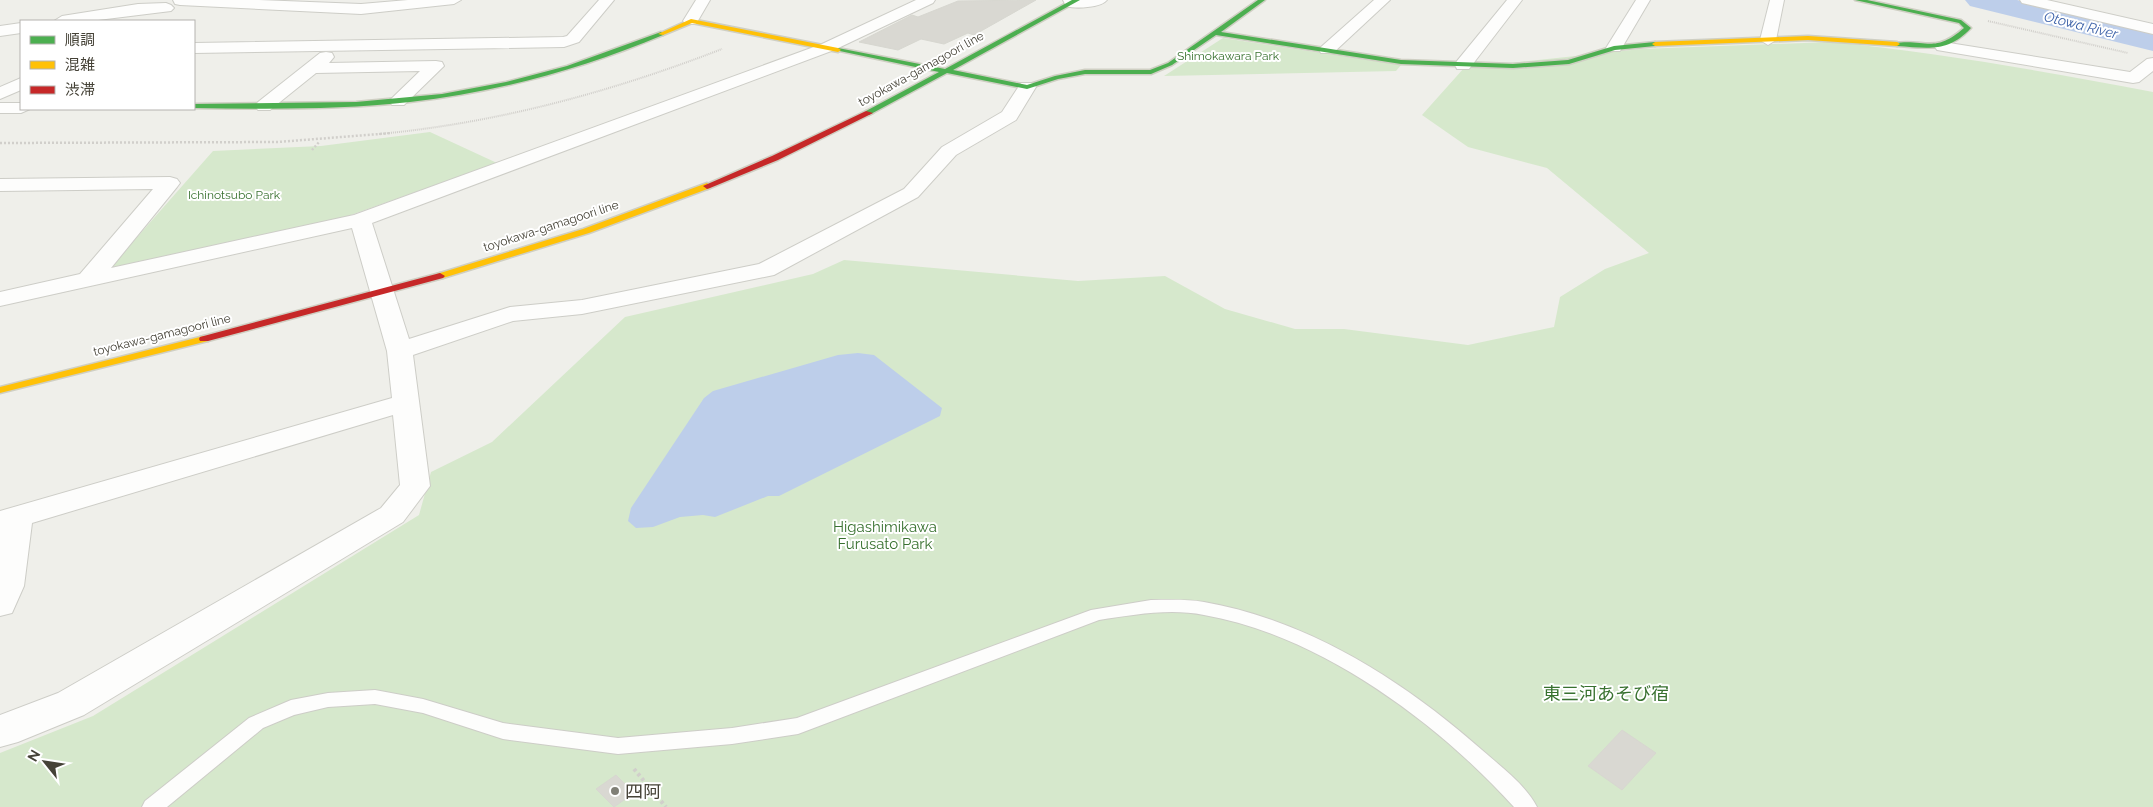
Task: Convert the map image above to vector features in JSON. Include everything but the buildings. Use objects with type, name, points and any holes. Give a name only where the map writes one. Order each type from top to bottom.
[{"type":"street","points":[[68,20],[176,3],[361,9],[454,0]]},
{"type":"street","points":[[195,48],[564,42],[574,39],[607,0]]},
{"type":"street","points":[[691,21],[703,0]]},
{"type":"street","points":[[1072,1],[1100,0]]},
{"type":"street","points":[[195,106],[336,105],[398,101],[481,88],[560,72],[619,52],[691,21],[1027,87],[1057,77],[1085,72],[1151,72],[1170,64],[1262,0]]},
{"type":"street","points":[[1327,50],[1383,0]]},
{"type":"street","points":[[1464,65],[1515,0]]},
{"type":"street","points":[[1614,48],[1643,0]]},
{"type":"street","points":[[1768,40],[1777,0]]},
{"type":"street","points":[[1858,0],[1961,22],[1968,28],[1952,43],[1943,47]]},
{"type":"street","points":[[2027,0],[2153,29]]},
{"type":"street","points":[[0,299],[360,220],[828,47],[921,1]]},
{"type":"street","name":"toyokawa-gamagoori line","points":[[0,390],[382,293],[547,244],[669,200],[775,158],[858,118],[1072,1]]},
{"type":"street","points":[[143,20],[176,3]]},
{"type":"street","points":[[0,31],[20,28]]},
{"type":"street","points":[[1217,33],[1401,62],[1464,65],[1513,66],[1569,62],[1614,48],[1670,43],[1768,40],[1844,40],[1943,47],[2133,78],[2153,63]]},
{"type":"street","points":[[264,106],[340,46]]},
{"type":"street","points":[[313,68],[436,66],[398,101]]},
{"type":"street","points":[[0,94],[20,84]]},
{"type":"street","points":[[400,351],[510,314],[582,307],[766,270],[911,193],[949,151],[1009,116],[1027,87]]},
{"type":"street","points":[[0,108],[20,108]]},
{"type":"street","points":[[4,188],[170,183],[88,280]]},
{"type":"street","points":[[0,731],[5,731],[71,704],[392,515],[415,486],[400,351],[360,220]]},
{"type":"street","points":[[0,604],[7,586],[9,519],[407,402]]},
{"type":"lane","points":[[152,807],[256,723],[291,708],[328,700],[375,697],[423,706],[503,731],[618,746],[732,736],[798,726],[1097,614],[1151,606],[1203,608],[1270,625],[1348,662],[1438,724],[1503,781],[1527,807]]},
{"type":"path","points":[[1982,19],[2134,54]]},
{"type":"path","points":[[312,150],[320,140]]},
{"type":"path","points":[[618,746],[647,787],[666,807]]},
{"type":"green space","name":"Shimokawara Park","points":[[1223,38],[1401,65],[1396,71],[1164,76]]},
{"type":"green space","name":"Higashimikawa Furusato Park","points":[[1830,42],[1952,57],[2153,92],[2153,807],[0,807],[0,753],[93,716],[419,515],[431,472],[492,442],[625,317],[813,274],[844,260],[1078,281],[1165,276],[1225,309],[1295,329],[1344,329],[1468,345],[1554,327],[1560,297],[1605,269],[1649,253],[1547,168],[1468,147],[1422,115],[1464,68],[1641,49]]},
{"type":"green space","name":"Ichinotsubo Park","points":[[430,132],[497,163],[348,216],[109,269],[213,151],[321,146]]},
{"type":"water","points":[[858,353],[874,355],[942,408],[940,416],[779,496],[768,496],[715,517],[703,515],[680,517],[653,527],[636,528],[628,521],[631,508],[704,398],[713,391],[838,355]]},
{"type":"waterway","name":"Otowa River","points":[[1980,0],[2153,42]]},
{"type":"traffic: fast","points":[[869,113],[1077,0]]},
{"type":"traffic: fast","points":[[838,50],[1027,87],[1057,77],[1085,72],[1151,72],[1170,64],[1262,0]]},
{"type":"traffic: fast","points":[[1858,0],[1961,22],[1968,28],[1943,45],[1928,47],[1897,44]]},
{"type":"traffic: fast","points":[[1217,33],[1401,62],[1513,66],[1569,62],[1614,48],[1655,44]]},
{"type":"traffic: fast","points":[[195,106],[302,106],[383,103],[442,96],[506,84],[570,68],[661,34]]},
{"type":"traffic: slow","points":[[661,34],[691,21],[838,50]]},
{"type":"traffic: slow","points":[[1655,44],[1808,38],[1897,44]]},
{"type":"traffic: slow","points":[[440,276],[586,231],[707,186]]},
{"type":"traffic: slow","points":[[0,390],[204,339]]},
{"type":"traffic: jam","points":[[707,186],[775,158],[869,113]]},
{"type":"traffic: jam","points":[[204,339],[440,276]]},
{"type":"place","name":"四阿","points":[[615,791]]},
{"type":"park label","name":"東三河あそび宿","points":[[1606,693]]}]
